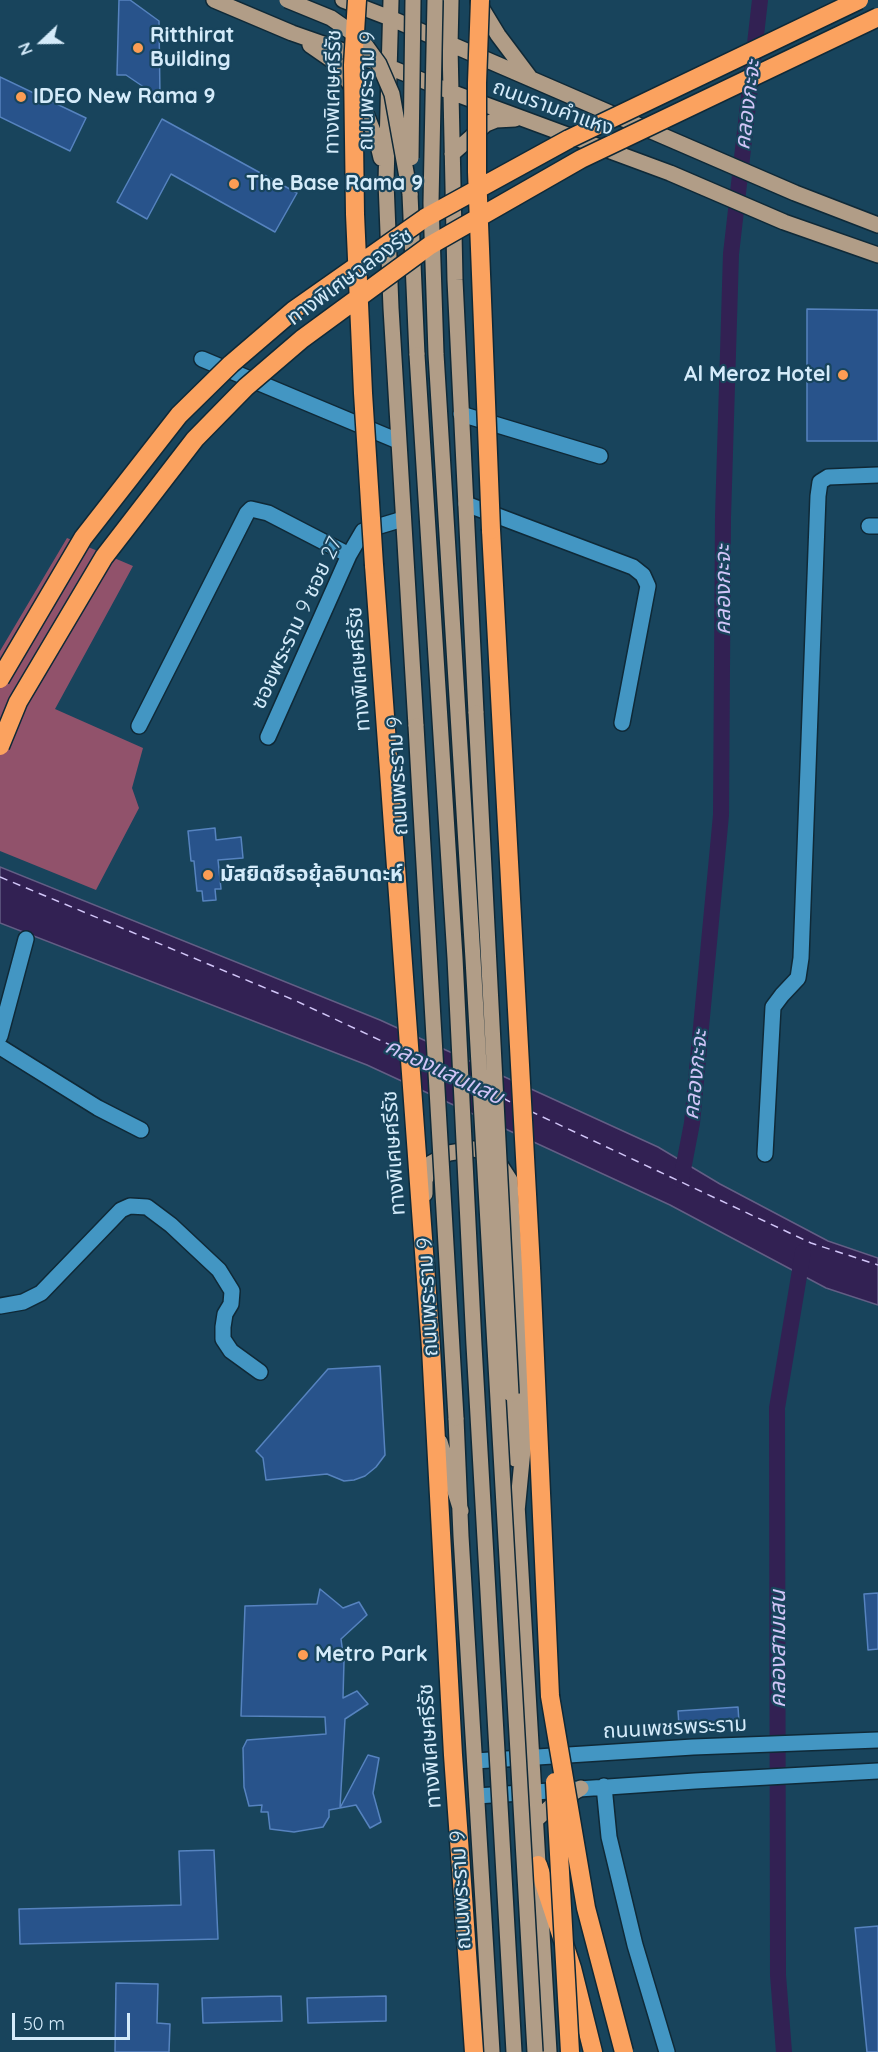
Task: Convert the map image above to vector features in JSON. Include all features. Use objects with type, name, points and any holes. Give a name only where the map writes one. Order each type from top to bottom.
[{"type":"highway","name":"ทางพิเศษศรีรัช","points":[[357,0],[353,65],[355,214],[363,393],[431,1348],[453,1755],[474,2052]]},
{"type":"highway","points":[[479,0],[477,172],[483,373],[570,2052]]},
{"type":"highway","name":"ทางพิเศษฉลองรัช","points":[[0,679],[83,538],[179,415],[231,364],[294,310],[425,218],[528,161],[580,133],[859,0]]},
{"type":"highway","name":"ทางพิเศษฉลองรัช","points":[[0,746],[18,702],[104,557],[195,439],[246,387],[302,339],[429,246],[571,165],[878,16]]},
{"type":"highway","points":[[550,1696],[586,1908],[624,2052]]},
{"type":"highway","points":[[538,1865],[572,1968],[593,2052]]},
{"type":"main road","name":"ถนนรามคำแหง","points":[[214,0],[292,33],[389,67],[670,173],[784,222],[878,255]]},
{"type":"main road","points":[[287,0],[339,23],[361,39],[379,64],[392,94],[410,194]]},
{"type":"main road","name":"ถนนรามคำแหง","points":[[344,0],[795,194],[878,225]]},
{"type":"main road","name":"ถนนพระราม 9","points":[[391,0],[386,182],[398,441],[492,2052]]},
{"type":"main road","name":"ถนนพระราม 9","points":[[413,0],[410,194],[417,355],[455,958],[474,1357],[514,2052]]},
{"type":"main road","points":[[435,0],[431,203],[436,354],[535,2052]]},
{"type":"main road","points":[[451,0],[454,280],[517,1512],[549,2052]]},
{"type":"main road","points":[[479,0],[498,35],[532,81]]},
{"type":"main road","points":[[292,33],[336,63],[361,100],[377,141],[386,182]]},
{"type":"main road","points":[[452,154],[486,124],[496,120],[521,118]]},
{"type":"main road","points":[[461,1511],[440,1440],[432,1338],[425,1181],[431,1163],[449,1153],[474,1149],[493,1155],[510,1180],[525,1429],[517,1512]]},
{"type":"main road","points":[[536,1820],[550,1807],[580,1788]]},
{"type":"street","points":[[202,358],[398,441]]},
{"type":"street","points":[[461,414],[600,456]]},
{"type":"street","points":[[765,1154],[773,1007],[798,978],[801,958],[820,482],[828,477],[878,475]]},
{"type":"street","points":[[466,504],[633,567],[644,575],[648,586],[630,692],[622,723]]},
{"type":"street","points":[[139,726],[251,508],[268,513],[349,555]]},
{"type":"street","name":"ซอยพระราม 9 ซอย 27","points":[[268,737],[349,555],[363,531],[403,519]]},
{"type":"street","points":[[0,1036],[26,939]]},
{"type":"street","points":[[0,1047],[98,1108],[141,1130]]},
{"type":"street","points":[[0,1306],[23,1302],[41,1293],[121,1210],[130,1206],[147,1207],[166,1220],[219,1270],[232,1291],[231,1304],[225,1314],[222,1327],[224,1339],[231,1351],[260,1372]]},
{"type":"street","name":"ถนนเพชรพระราม","points":[[475,1761],[693,1747],[878,1740]]},
{"type":"street","points":[[477,1796],[695,1780],[878,1771]]},
{"type":"street","points":[[604,1786],[609,1837],[635,1945],[667,2052]]},
{"type":"shaded area","points":[[67,538],[133,566],[55,709],[143,748],[132,788],[139,808],[96,890],[0,851],[0,651]]},
{"type":"water","name":"คลองแสนแสบ","points":[[0,867],[380,1020],[658,1147],[720,1184],[828,1241],[878,1258],[878,1305],[826,1288],[670,1205],[367,1065],[0,923]]},
{"type":"building","name":"Ritthirat Building","points":[[119,0],[130,0],[159,21],[160,98],[126,75],[117,75]]},
{"type":"building","name":"IDEO New Rama 9","points":[[0,77],[86,118],[70,151],[0,117]]},
{"type":"building","name":"The Base Rama 9","points":[[162,119],[297,193],[275,232],[171,174],[147,219],[117,202]]},
{"type":"building","name":"Al Meroz Hotel","points":[[807,309],[878,310],[878,441],[807,441]]},
{"type":"building","name":"มัสยิดซีรอยุ้ลอิบาดะห์","points":[[215,828],[216,840],[241,837],[243,858],[218,860],[221,889],[215,889],[216,900],[203,901],[202,891],[197,891],[188,831]]},
{"type":"building","points":[[380,1366],[385,1455],[376,1467],[365,1476],[354,1480],[344,1481],[327,1474],[266,1480],[263,1458],[256,1451],[328,1369]]},
{"type":"building","points":[[320,1589],[343,1608],[359,1602],[367,1615],[341,1639],[344,1661],[343,1698],[357,1691],[368,1704],[345,1719],[340,1808],[329,1810],[329,1817],[323,1827],[294,1832],[270,1829],[268,1812],[261,1812],[262,1805],[249,1806],[244,1787],[243,1748],[247,1740],[326,1734],[325,1717],[241,1716],[245,1606],[317,1604]]},
{"type":"building","points":[[878,1593],[878,1649],[868,1650],[864,1594]]},
{"type":"building","points":[[738,1707],[739,1722],[679,1726],[678,1711]]},
{"type":"building","points":[[368,1755],[379,1758],[373,1793],[381,1822],[370,1828],[356,1805],[340,1808]]},
{"type":"building","points":[[214,1850],[218,1939],[20,1944],[19,1909],[181,1905],[179,1851]]},
{"type":"building","points":[[878,1926],[878,2052],[867,2052],[855,1928]]},
{"type":"building","points":[[116,1983],[158,1984],[157,2023],[170,2024],[169,2052],[115,2052]]},
{"type":"building","points":[[281,1996],[282,2021],[203,2023],[202,1998]]},
{"type":"building","points":[[386,1996],[386,2021],[308,2023],[307,1998]]},
{"type":"waterway","name":"คลองกะจะ","points":[[681,1180],[692,1123],[721,815],[723,517],[731,254],[760,0]]},
{"type":"waterway","name":"คลองสามเสน","points":[[784,2052],[778,1975],[777,1408],[803,1252]]},
{"type":"ferry route","points":[[0,877],[294,1000],[401,1050]]},
{"type":"ferry route","points":[[419,1059],[428,1063]]},
{"type":"ferry route","points":[[444,1070],[453,1075]]},
{"type":"ferry route","points":[[503,1098],[512,1103]]},
{"type":"ferry route","points":[[530,1111],[811,1243],[878,1265]]},
{"type":"place","name":"Ritthirat Building","points":[[138,48]]},
{"type":"place","name":"IDEO New Rama 9","points":[[21,97]]},
{"type":"place","name":"The Base Rama 9","points":[[234,184]]},
{"type":"place","name":"Al Meroz Hotel","points":[[843,375]]},
{"type":"place","name":"มัสยิดซีรอยุ้ลอิบาดะห์","points":[[208,875]]},
{"type":"place","name":"Metro Park","points":[[303,1655]]}]
